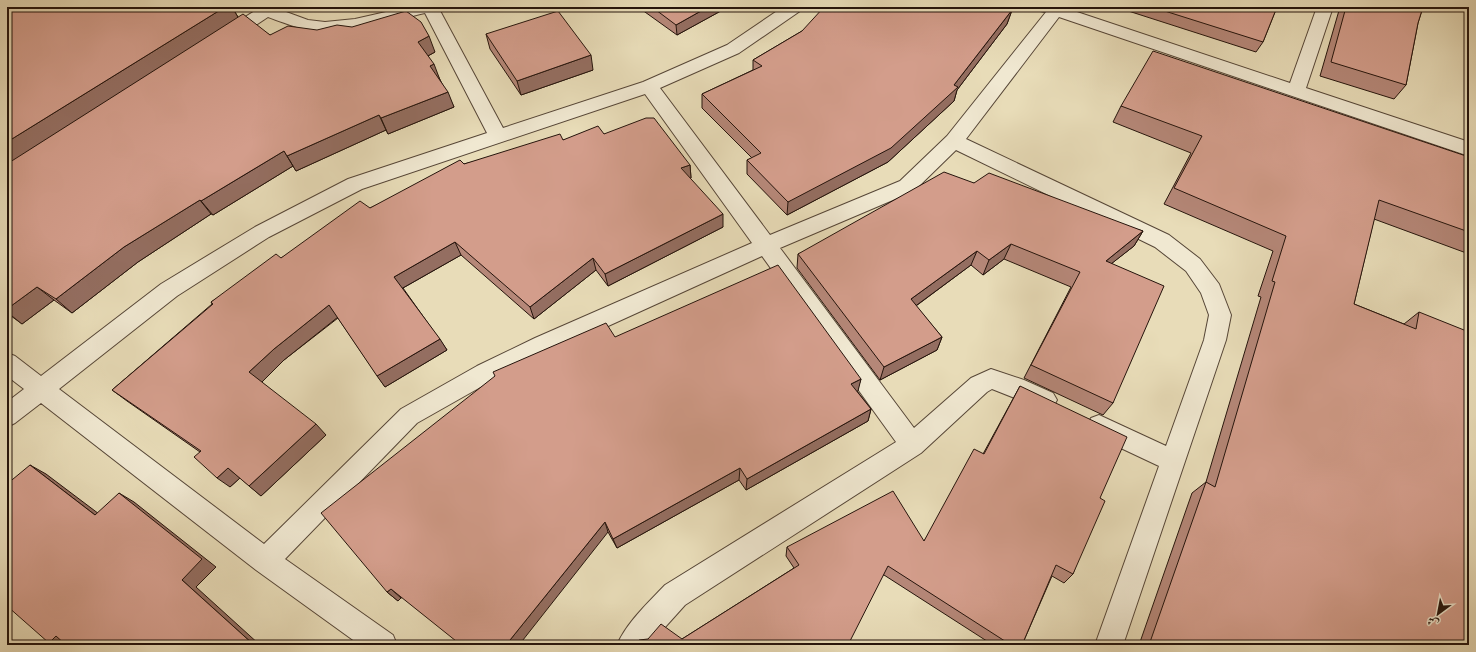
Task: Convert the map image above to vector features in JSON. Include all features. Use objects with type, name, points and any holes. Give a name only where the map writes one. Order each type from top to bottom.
[{"type":"street","points":[[213,45],[269,9],[314,26],[331,26],[374,20],[429,7],[498,137]]},
{"type":"street","points":[[7,416],[41,388],[169,290],[262,232],[355,184],[649,86],[733,49],[794,7]]},
{"type":"street","points":[[1296,91],[1325,7]]},
{"type":"street","points":[[265,561],[409,416],[485,373],[537,348],[765,246],[907,186],[954,141],[1051,9],[1469,149]]},
{"type":"street","points":[[649,86],[912,445]]},
{"type":"street","points":[[954,141],[1162,241],[1193,265],[1211,290],[1220,315],[1215,340],[1109,645]]},
{"type":"street","points":[[7,363],[265,561],[383,645]]},
{"type":"street","points":[[631,645],[657,613],[676,594],[912,445],[979,385],[991,379],[1016,386],[1173,461]]},
{"type":"building","points":[[7,7],[225,7],[7,142]]},
{"type":"building","points":[[652,7],[708,7],[676,25]]},
{"type":"building","points":[[824,7],[1004,7],[1012,10],[954,85],[958,87],[891,148],[788,202],[747,160],[761,153],[702,94],[762,66],[753,60],[802,31]]},
{"type":"building","points":[[1152,7],[1277,7],[1263,42]]},
{"type":"building","points":[[1346,7],[1423,7],[1418,23],[1406,85],[1331,62]]},
{"type":"building","points":[[406,11],[421,22],[429,36],[418,42],[434,64],[430,66],[448,92],[381,118],[379,115],[287,156],[284,151],[201,201],[200,200],[124,247],[56,299],[37,287],[7,309],[7,164],[243,14],[270,35],[288,26],[317,30],[337,25],[352,27]]},
{"type":"building","points":[[558,11],[591,55],[517,81],[486,34]]},
{"type":"building","points":[[1153,51],[1469,157],[1469,232],[1379,200],[1354,304],[1416,329],[1419,312],[1469,332],[1469,645],[1274,645],[1268,642],[1267,645],[1149,645],[1206,482],[1215,487],[1275,282],[1272,281],[1286,236],[1174,188],[1202,136],[1121,106]]},
{"type":"building","points":[[646,118],[654,118],[690,165],[681,168],[723,214],[605,274],[593,258],[530,307],[455,242],[394,277],[440,339],[377,376],[329,305],[274,349],[249,372],[316,424],[249,486],[228,468],[217,478],[194,457],[201,451],[112,390],[213,304],[211,302],[276,254],[281,258],[360,201],[370,208],[460,160],[464,164],[560,134],[563,140],[598,126],[604,134]]},
{"type":"building","points":[[944,172],[974,183],[989,173],[1143,231],[1106,261],[1164,286],[1113,403],[1031,365],[1080,272],[1011,244],[989,260],[977,251],[911,299],[942,337],[884,367],[798,254]]},
{"type":"building","points":[[778,265],[861,379],[851,384],[871,409],[747,479],[740,468],[613,539],[605,522],[506,645],[461,645],[391,589],[387,592],[321,513],[495,376],[493,372],[606,323],[615,337]]},
{"type":"building","points":[[1020,386],[1127,437],[1100,498],[1105,501],[1073,574],[1056,565],[1022,645],[1011,645],[888,566],[848,645],[635,645],[639,640],[648,639],[661,624],[682,639],[799,565],[787,547],[893,491],[924,541],[974,449],[984,454]]},
{"type":"building","points":[[30,465],[95,515],[119,493],[202,559],[182,580],[254,645],[66,645],[56,636],[49,643],[7,606],[7,484]]}]
